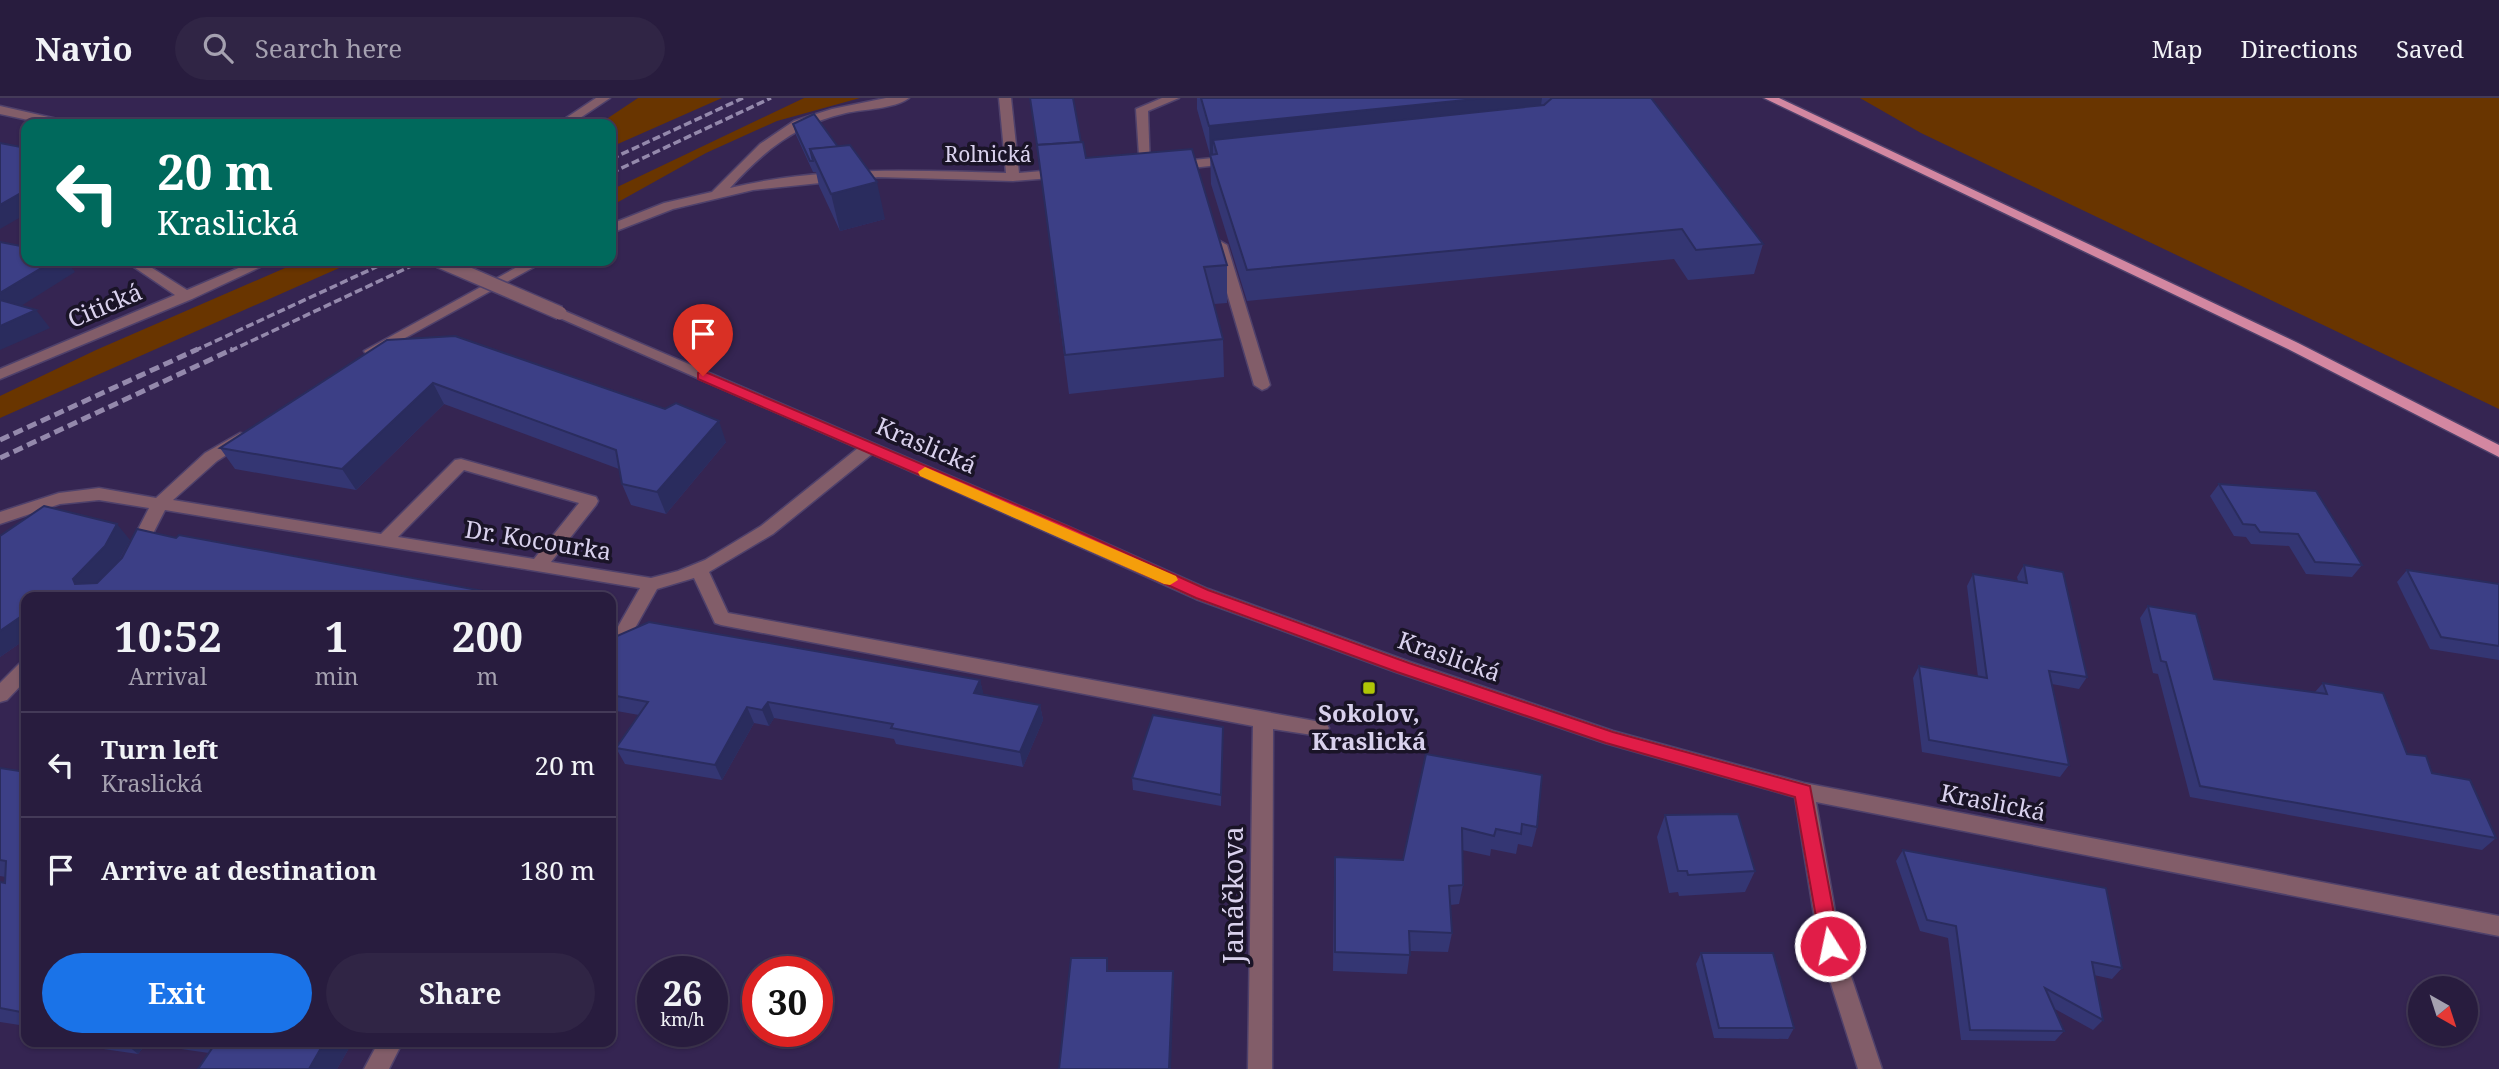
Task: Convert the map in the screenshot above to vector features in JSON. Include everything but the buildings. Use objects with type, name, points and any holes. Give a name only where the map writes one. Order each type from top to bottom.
[{"type":"main road","points":[[1770,98],[2281,340],[2499,452]]},
{"type":"street","points":[[571,119],[604,98]]},
{"type":"street","points":[[716,194],[756,154],[796,125],[822,116],[903,98]]},
{"type":"street","points":[[1006,98],[1013,177]]},
{"type":"street","points":[[1172,98],[1142,109],[1137,168],[1198,171],[1251,158]]},
{"type":"street","points":[[0,110],[40,119]]},
{"type":"street","name":"Rolnická","points":[[616,227],[669,205],[753,186],[877,173],[1013,177],[1078,172]]},
{"type":"street","points":[[1216,229],[1262,385]]},
{"type":"street","points":[[140,266],[187,296]]},
{"type":"street","name":"Citická","points":[[0,374],[255,266]]},
{"type":"street","name":"Kraslická","points":[[451,266],[1063,531],[1202,594],[1612,738],[1804,792],[2499,926]]},
{"type":"street","points":[[359,359],[447,308],[528,266]]},
{"type":"street","points":[[127,568],[160,503],[211,457],[256,427]]},
{"type":"street","name":"Dr. Kocourka","points":[[0,518],[59,499],[99,494],[651,584],[675,580],[700,571],[764,532],[869,448]]},
{"type":"street","points":[[384,541],[461,464],[590,501],[538,566]]},
{"type":"street","points":[[700,571],[721,618],[1263,720],[1319,728]]},
{"type":"street","points":[[616,646],[651,584]]},
{"type":"street","points":[[0,695],[21,674]]},
{"type":"street","name":"Janáčkova","points":[[1260,1069],[1263,720]]},
{"type":"street","points":[[1804,792],[1830,946],[1870,1069]]},
{"type":"street","points":[[376,1069],[389,1047]]},
{"type":"shaded area","points":[[638,98],[722,98],[616,145],[616,119],[606,119]]},
{"type":"shaded area","points":[[804,98],[860,98],[777,121],[706,153],[616,203],[616,188]]},
{"type":"shaded area","points":[[1860,98],[2499,98],[2499,409],[1921,133]]},
{"type":"shaded area","points":[[289,266],[344,266],[0,418],[0,396],[96,350]]},
{"type":"railway","points":[[616,157],[743,98]]},
{"type":"railway","points":[[616,171],[771,98]]},
{"type":"railway","points":[[194,351],[378,266]]},
{"type":"railway","points":[[230,351],[411,266]]},
{"type":"railway","points":[[0,440],[198,349]]},
{"type":"railway","points":[[0,458],[233,349]]},
{"type":"slow traffic","points":[[925,472],[1170,580]]},
{"type":"place","name":"Sokolov, Kraslická","points":[[1369,688]]},
{"type":"route","points":[[703,376],[1202,594],[1403,667],[1612,738],[1804,792],[1830,946]]}]
